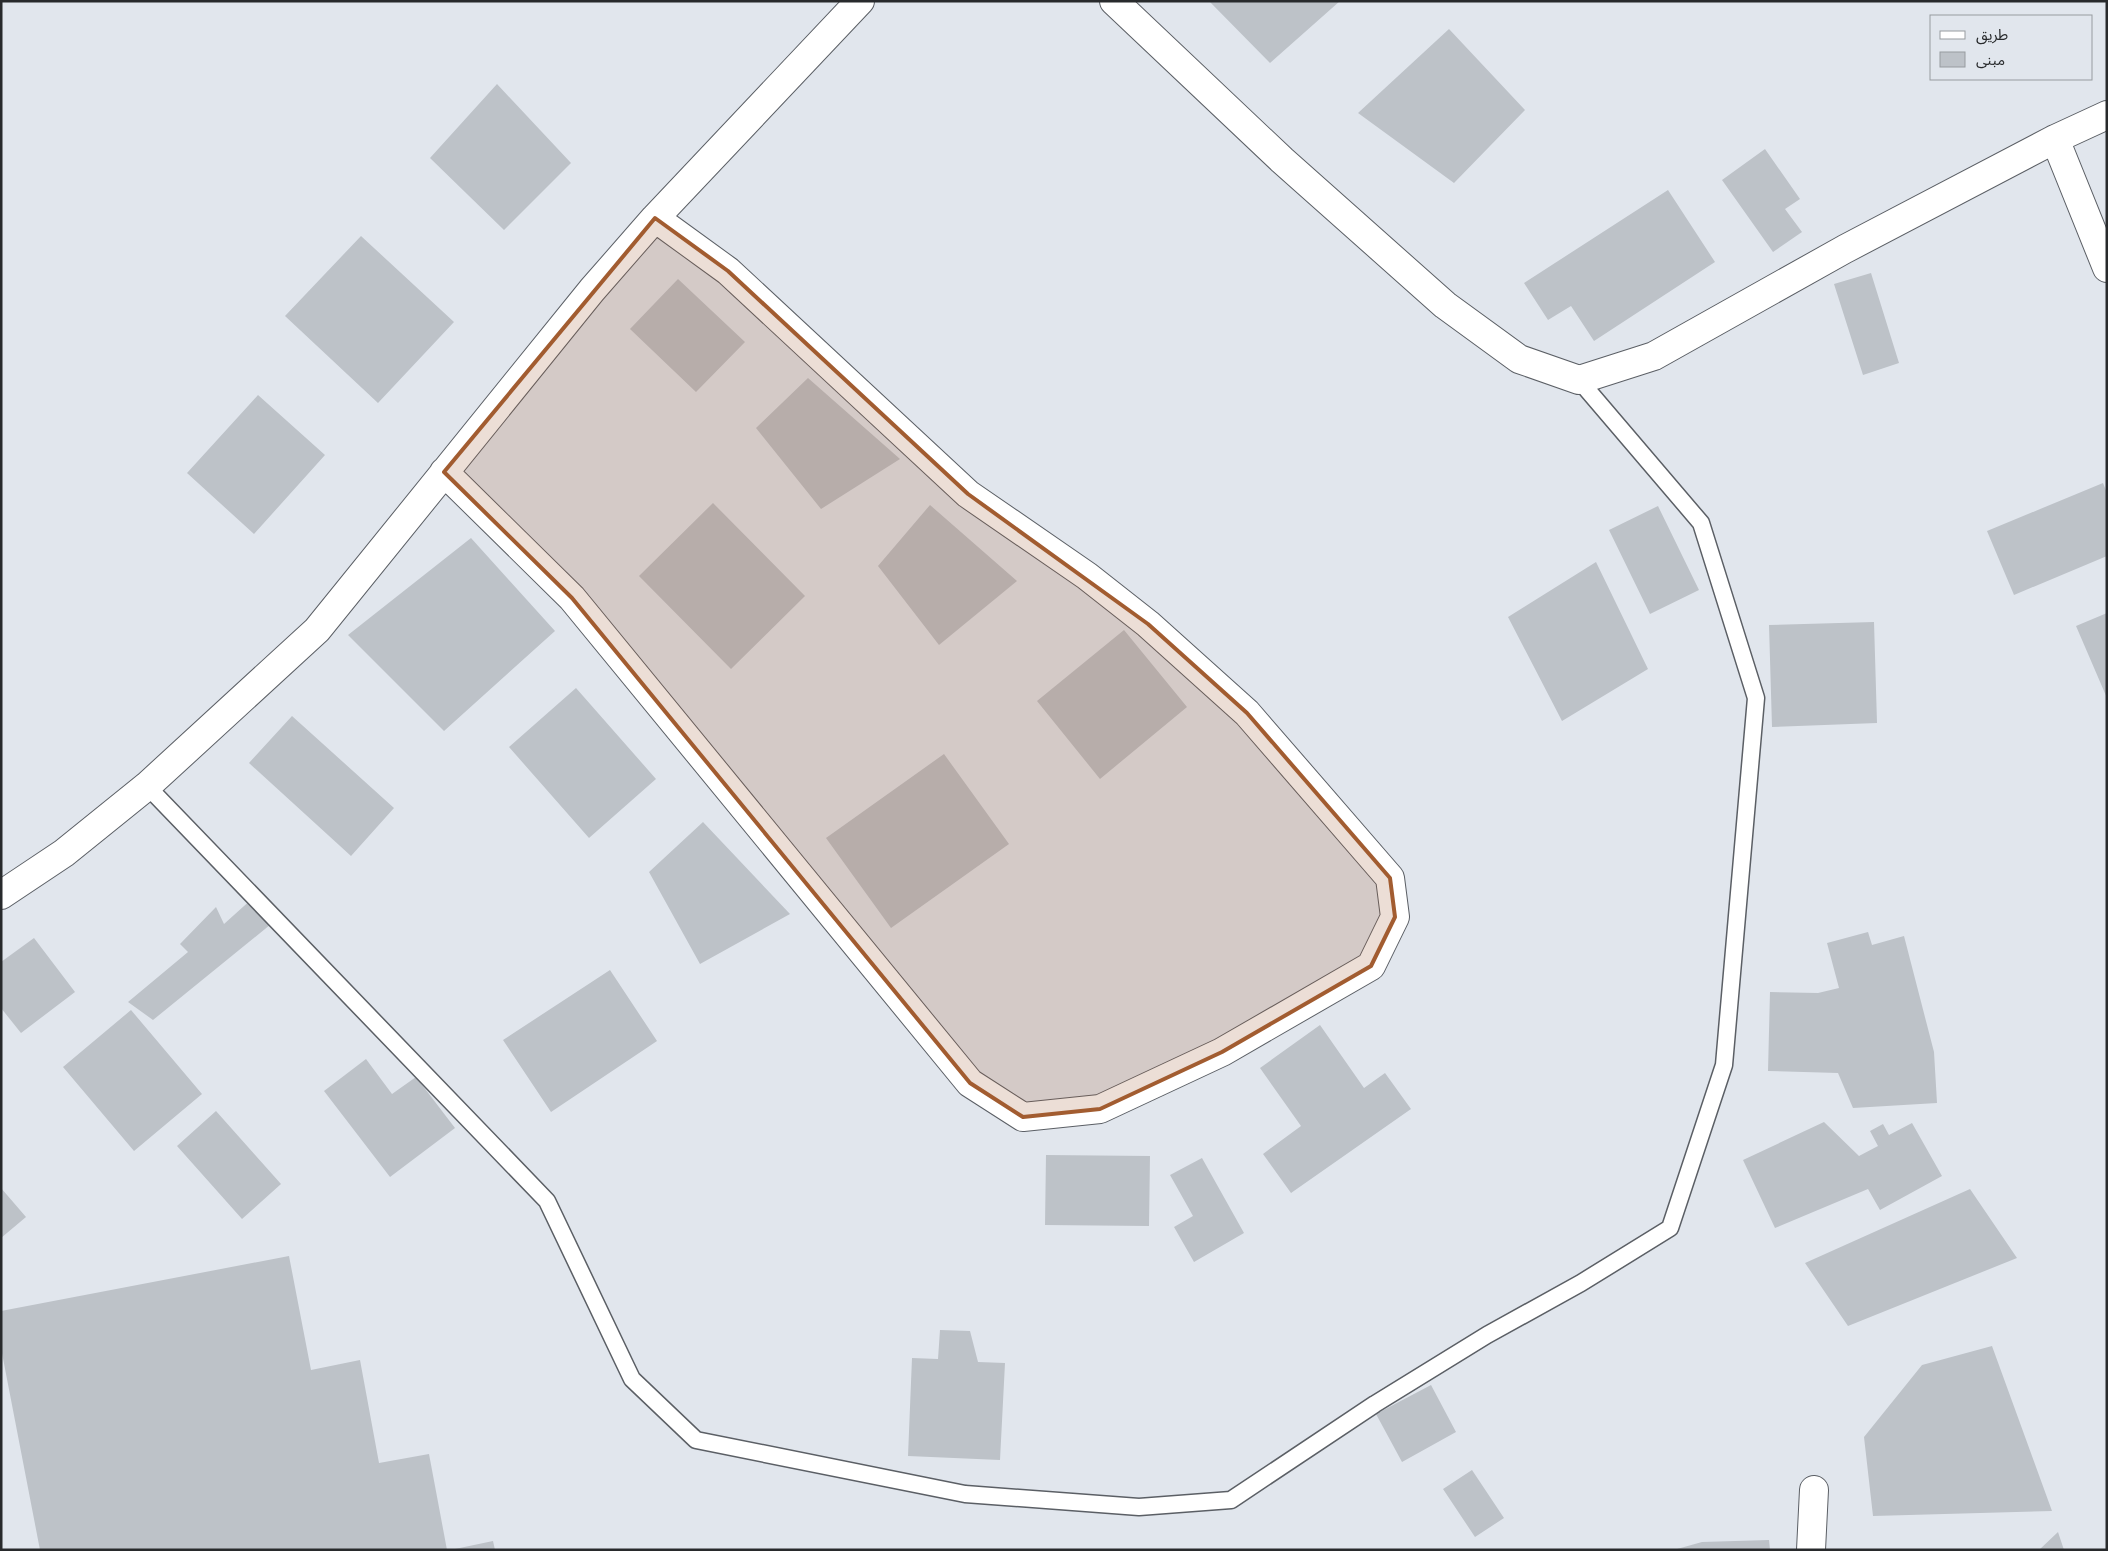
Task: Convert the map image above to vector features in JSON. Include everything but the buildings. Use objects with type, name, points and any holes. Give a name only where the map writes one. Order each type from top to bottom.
[{"type":"street","points":[[1,896],[64,853],[148,786],[317,630],[592,290],[655,218],[860,1]]},
{"type":"street","points":[[1114,1],[1282,160],[1445,305],[1519,359],[1579,380],[1654,356],[1845,249],[2055,139],[2107,115]]},
{"type":"street","points":[[2055,139],[2107,268]]},
{"type":"street","points":[[444,472],[572,598],[970,1083],[1023,1117],[1100,1109],[1222,1052],[1371,966],[1395,917],[1390,878],[1247,713],[1141,619],[1087,576],[968,494],[728,271],[655,218]]},
{"type":"street","points":[[1811,1550],[1814,1490]]},
{"type":"lane","points":[[148,786],[547,1201],[632,1380],[696,1440],[965,1494],[1139,1507],[1231,1500],[1383,1399],[1487,1335],[1581,1283],[1670,1228],[1724,1065],[1756,698],[1701,523],[1579,380]]},
{"type":"highlighted area","points":[[655,218],[728,271],[968,494],[1148,624],[1247,713],[1390,878],[1395,917],[1371,966],[1222,1052],[1100,1109],[1023,1117],[970,1083],[572,598],[444,472]]}]
